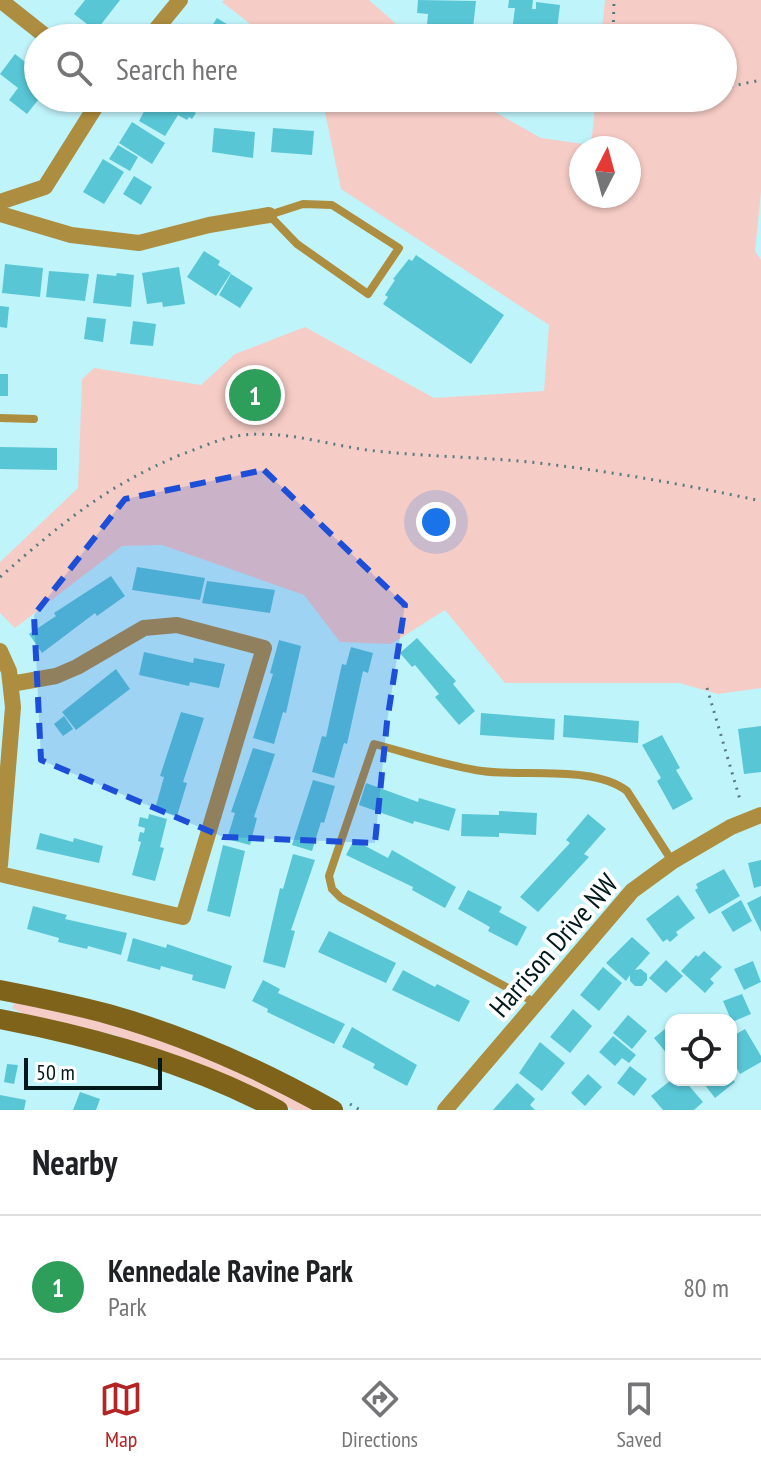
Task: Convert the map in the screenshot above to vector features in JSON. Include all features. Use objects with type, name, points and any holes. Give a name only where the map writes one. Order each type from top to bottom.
[{"type":"street","points":[[0,0],[30,24]]},
{"type":"street","points":[[160,24],[180,0]]},
{"type":"street","points":[[0,202],[45,187],[92,112]]},
{"type":"street","points":[[0,214],[71,235],[139,243],[209,225],[269,215]]},
{"type":"street","points":[[0,874],[183,917],[264,648],[217,633],[177,625],[144,628],[56,676],[11,684]]},
{"type":"street","points":[[0,651],[11,684],[6,706],[0,865]]},
{"type":"street","name":"Harrison Drive NW","points":[[445,1110],[619,905],[653,874],[673,861],[753,818]]},
{"type":"street","points":[[0,990],[108,1013],[165,1032],[234,1059],[333,1110]]},
{"type":"street","points":[[0,1019],[142,1054],[230,1087],[278,1110]]},
{"type":"lane","points":[[303,204],[332,205],[399,248],[368,294],[297,244],[269,215],[303,204]]},
{"type":"lane","points":[[0,418],[34,419]]},
{"type":"lane","points":[[536,1003],[341,898],[332,889],[329,876],[374,744],[482,771],[588,777],[617,783],[627,791],[673,861]]},
{"type":"path","points":[[613,24],[614,0]]},
{"type":"path","points":[[737,85],[761,80]]},
{"type":"path","points":[[0,577],[61,523],[122,482],[205,445],[255,434],[381,451],[538,463],[686,485],[761,501]]},
{"type":"path","points":[[707,688],[753,818]]},
{"type":"highlighted area","points":[[264,470],[405,605],[387,722],[375,843],[223,837],[41,760],[34,615],[125,499]]},
{"type":"shaded area","points":[[369,0],[396,24],[250,24],[222,2]]},
{"type":"shaded area","points":[[605,0],[761,0],[761,191],[755,251],[761,260],[761,688],[718,694],[679,683],[505,683],[445,610],[391,644],[340,642],[304,595],[162,545],[122,546],[15,628],[0,613],[0,562],[78,488],[82,379],[94,368],[201,385],[235,354],[305,327],[434,398],[544,391],[549,325],[341,189],[325,112],[495,112],[541,138],[569,142],[569,208],[641,208],[641,136],[592,136],[595,112],[737,112],[737,24],[602,24]]},
{"type":"shaded area","points":[[15,1002],[98,1021],[181,1046],[316,1110],[293,1110],[224,1076],[115,1035],[24,1014],[12,1008]]},
{"type":"building","points":[[85,0],[120,0],[101,24],[87,24],[74,14]]},
{"type":"building","points":[[418,0],[476,1],[473,24],[427,24],[428,14],[417,13]]},
{"type":"building","points":[[509,0],[533,0],[532,9],[536,9],[536,2],[560,5],[558,24],[513,24],[515,8],[508,8]]},
{"type":"building","points":[[217,18],[227,24],[213,24]]},
{"type":"building","points":[[15,54],[24,61],[24,112],[9,100],[18,88],[0,74]]},
{"type":"building","points":[[144,112],[196,113],[187,120],[178,115],[165,136],[139,121]]},
{"type":"building","points":[[132,122],[165,143],[152,164],[119,143]]},
{"type":"building","points":[[214,128],[255,132],[253,158],[212,152]]},
{"type":"building","points":[[273,128],[314,131],[312,155],[271,152]]},
{"type":"building","points":[[118,145],[138,157],[130,171],[109,159]]},
{"type":"building","points":[[103,159],[124,172],[104,204],[83,192]]},
{"type":"building","points":[[134,176],[152,187],[141,205],[123,194]]},
{"type":"building","points":[[204,251],[231,273],[216,296],[187,277]]},
{"type":"building","points":[[416,255],[504,315],[471,364],[383,304],[393,279]]},
{"type":"building","points":[[5,264],[43,268],[40,297],[2,293]]},
{"type":"building","points":[[179,267],[185,304],[163,307],[162,302],[147,304],[142,273]]},
{"type":"building","points":[[49,271],[89,274],[85,301],[46,297]]},
{"type":"building","points":[[117,273],[134,275],[131,307],[93,303],[97,274],[116,276]]},
{"type":"building","points":[[231,274],[253,288],[240,308],[219,295]]},
{"type":"building","points":[[0,306],[9,307],[7,328],[0,327]]},
{"type":"building","points":[[87,317],[106,319],[103,342],[84,339]]},
{"type":"building","points":[[133,321],[156,324],[153,346],[130,344]]},
{"type":"building","points":[[0,374],[8,374],[8,396],[0,396]]},
{"type":"building","points":[[0,447],[57,448],[57,470],[0,469]]},
{"type":"building","points":[[137,567],[205,578],[200,600],[132,590]]},
{"type":"building","points":[[111,576],[125,596],[97,616],[95,613],[42,653],[29,634],[56,616],[54,613]]},
{"type":"building","points":[[207,581],[275,590],[270,613],[202,603]]},
{"type":"building","points":[[417,638],[456,681],[453,684],[475,711],[459,725],[435,697],[439,694],[415,665],[412,667],[400,653]]},
{"type":"building","points":[[279,640],[301,646],[286,713],[283,712],[274,744],[253,738],[273,674],[270,673]]},
{"type":"building","points":[[351,647],[373,653],[368,673],[363,671],[347,744],[344,743],[334,778],[312,772],[322,736],[326,737],[342,664],[346,665]]},
{"type":"building","points":[[144,652],[193,663],[194,658],[225,664],[219,688],[190,682],[189,686],[139,675]]},
{"type":"building","points":[[116,669],[130,689],[76,730],[62,712]]},
{"type":"building","points":[[181,712],[204,718],[183,782],[187,783],[177,816],[155,809],[164,777],[160,776]]},
{"type":"building","points":[[481,713],[555,719],[554,740],[480,735]]},
{"type":"building","points":[[564,715],[639,721],[638,743],[563,737]]},
{"type":"building","points":[[64,716],[73,729],[63,736],[54,724]]},
{"type":"building","points":[[761,726],[761,772],[744,774],[738,729]]},
{"type":"building","points":[[662,735],[680,768],[676,770],[693,799],[673,810],[657,781],[661,778],[642,745]]},
{"type":"building","points":[[253,748],[275,754],[254,817],[257,818],[250,845],[227,839],[235,813],[231,812]]},
{"type":"building","points":[[313,780],[335,786],[312,851],[292,845]]},
{"type":"building","points":[[366,783],[418,802],[419,798],[456,809],[449,831],[414,821],[413,824],[359,805]]},
{"type":"building","points":[[499,811],[537,813],[536,835],[499,833],[499,837],[461,836],[462,814],[499,815]]},
{"type":"building","points":[[149,814],[167,819],[160,847],[164,848],[155,881],[132,875],[141,842],[138,841],[140,832],[144,833],[145,828],[138,826],[140,817],[148,819]]},
{"type":"building","points":[[588,814],[606,829],[584,854],[589,857],[538,912],[520,897],[570,843],[566,840]]},
{"type":"building","points":[[40,833],[103,846],[99,863],[36,849]]},
{"type":"building","points":[[354,840],[388,858],[392,850],[456,887],[445,908],[412,890],[413,887],[346,855]]},
{"type":"building","points":[[223,845],[245,851],[230,917],[207,911]]},
{"type":"building","points":[[293,854],[315,860],[291,930],[295,931],[285,968],[263,962],[280,888],[283,889]]},
{"type":"building","points":[[761,860],[761,886],[754,888],[748,863]]},
{"type":"building","points":[[724,869],[740,896],[709,914],[695,890],[698,888],[696,884]]},
{"type":"building","points":[[468,890],[502,907],[499,912],[527,927],[517,946],[488,931],[490,927],[458,909]]},
{"type":"building","points":[[678,895],[695,918],[676,932],[678,935],[670,942],[667,939],[663,942],[646,919]]},
{"type":"building","points":[[761,896],[761,932],[747,903]]},
{"type":"building","points":[[741,900],[752,921],[733,932],[721,912]]},
{"type":"building","points":[[33,906],[67,915],[65,919],[127,933],[121,955],[58,942],[59,938],[27,929]]},
{"type":"building","points":[[329,931],[396,963],[386,983],[318,952]]},
{"type":"building","points":[[632,937],[650,953],[635,970],[641,969],[647,974],[642,986],[635,986],[630,981],[630,975],[626,981],[606,963]]},
{"type":"building","points":[[133,938],[166,948],[167,944],[232,966],[225,989],[192,980],[193,975],[127,961]]},
{"type":"building","points":[[704,951],[722,967],[710,979],[714,983],[705,993],[681,971]]},
{"type":"building","points":[[666,960],[683,976],[666,993],[649,978]]},
{"type":"building","points":[[753,961],[761,982],[744,990],[734,969]]},
{"type":"building","points":[[603,967],[622,983],[599,1011],[580,995]]},
{"type":"building","points":[[403,970],[470,1001],[459,1022],[392,990]]},
{"type":"building","points":[[263,980],[280,989],[278,993],[345,1024],[334,1044],[267,1012],[268,1009],[252,1001]]},
{"type":"building","points":[[742,994],[751,1014],[737,1020],[737,1014],[729,1014],[723,1001]]},
{"type":"building","points":[[573,1009],[592,1026],[570,1053],[550,1037]]},
{"type":"building","points":[[628,1015],[647,1031],[632,1049],[613,1033]]},
{"type":"building","points":[[352,1027],[417,1065],[407,1086],[373,1068],[375,1064],[342,1047]]},
{"type":"building","points":[[665,1029],[665,1051],[654,1038]]},
{"type":"building","points":[[745,1029],[761,1056],[761,1062],[740,1074],[737,1069],[737,1034]]},
{"type":"building","points":[[613,1036],[636,1055],[629,1063],[622,1058],[615,1066],[599,1052]]},
{"type":"building","points":[[540,1042],[565,1063],[542,1091],[519,1073]]},
{"type":"building","points":[[7,1064],[18,1065],[14,1084],[4,1082]]},
{"type":"building","points":[[630,1066],[647,1079],[634,1096],[617,1083]]},
{"type":"building","points":[[588,1074],[602,1087],[585,1106],[571,1093]]},
{"type":"building","points":[[517,1083],[535,1099],[530,1105],[535,1110],[493,1110]]},
{"type":"building","points":[[665,1085],[689,1086],[703,1102],[694,1110],[663,1110],[651,1096]]},
{"type":"building","points":[[706,1086],[730,1086],[715,1098]]},
{"type":"building","points":[[80,1092],[100,1099],[96,1110],[73,1110]]},
{"type":"building","points":[[0,1095],[26,1100],[24,1110],[0,1110]]},
{"type":"place","name":"Kennedale Ravine Park","points":[[255,395]]}]
